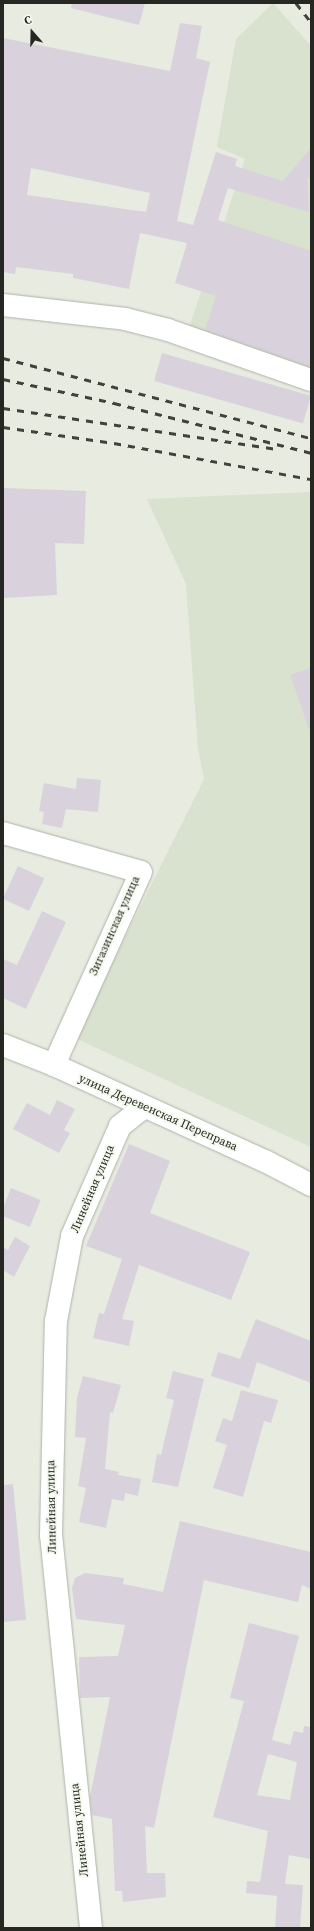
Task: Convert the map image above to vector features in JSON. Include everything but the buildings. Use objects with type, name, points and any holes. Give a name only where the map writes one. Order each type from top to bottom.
[{"type":"street","points":[[3,305],[125,319],[168,330],[311,380]]},
{"type":"street","name":"Зигазинская улица","points":[[3,833],[141,872],[54,1065]]},
{"type":"street","name":"улица Деревенская Переправа","points":[[3,1045],[54,1065],[265,1161],[311,1185]]},
{"type":"street","name":"Линейная улица","points":[[91,1928],[51,1535],[56,1321],[72,1236],[120,1126],[144,1107]]},
{"type":"shaded area","points":[[273,3],[311,46],[311,375],[188,331],[245,159],[217,147],[236,39]]},
{"type":"shaded area","points":[[311,492],[311,1147],[75,1038],[204,779],[198,748],[186,584],[147,499]]},
{"type":"railway","points":[[296,3],[311,22]]},
{"type":"railway","points":[[3,358],[311,438]]},
{"type":"railway","points":[[3,379],[114,403],[311,453]]},
{"type":"railway","points":[[3,408],[277,449]]},
{"type":"railway","points":[[3,427],[114,443],[311,479]]}]
